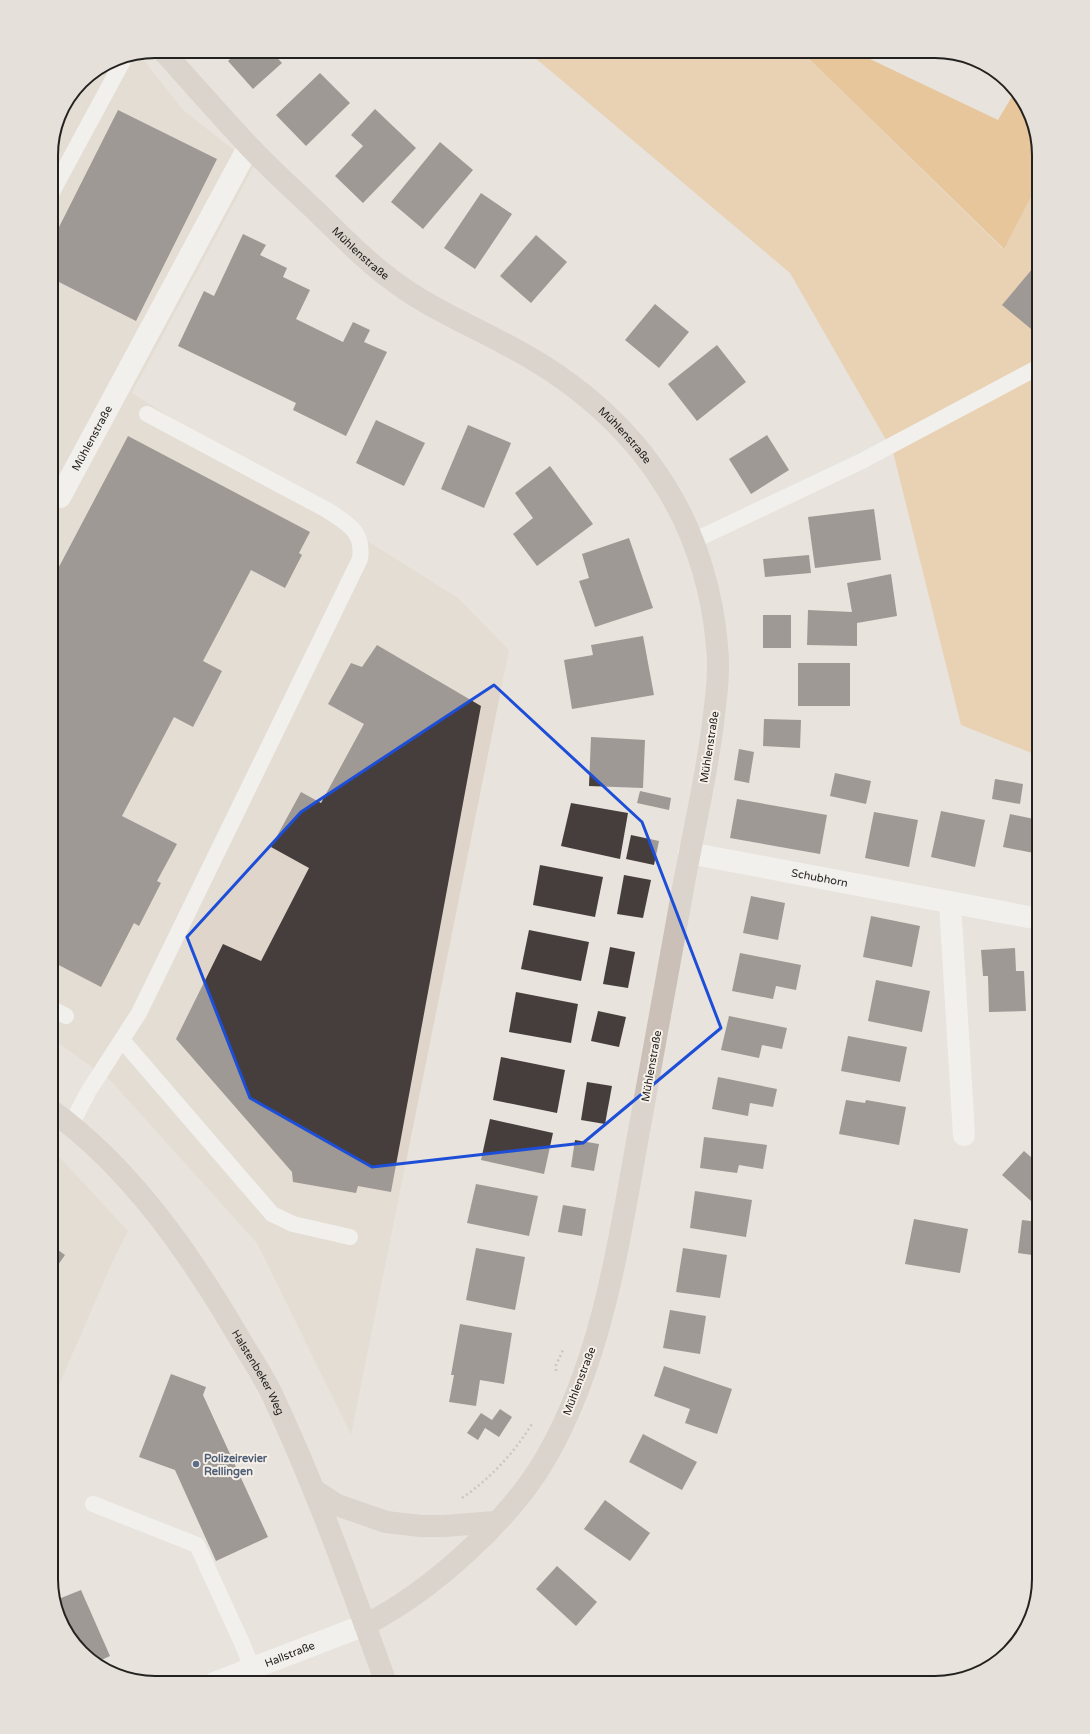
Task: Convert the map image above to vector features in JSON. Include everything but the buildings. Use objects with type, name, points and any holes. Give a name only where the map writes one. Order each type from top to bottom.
[{"type":"street","name":"Mühlenstraße","points":[[169,58],[249,146],[351,244],[389,278],[412,294],[552,370],[593,401],[623,430],[652,466],[674,501],[692,541],[710,594],[718,648],[718,688],[710,750],[689,853],[621,1232],[597,1332],[576,1392],[549,1452],[536,1475],[496,1522],[467,1552],[442,1573],[387,1614],[364,1625]]},
{"type":"street","name":"Mühlenstraße","points":[[60,497],[249,146]]},
{"type":"street","name":"Schubhorn","points":[[689,853],[1032,918]]},
{"type":"street","points":[[950,903],[964,1136]]},
{"type":"street","name":"Halstenbeker Weg","points":[[58,1115],[71,1125],[115,1168],[161,1219],[211,1290],[276,1401],[314,1490],[383,1676]]},
{"type":"street","points":[[314,1490],[337,1505],[386,1522],[421,1526],[444,1526],[496,1522]]},
{"type":"street","name":"Hallstraße","points":[[232,1676],[364,1625]]},
{"type":"lane","points":[[58,181],[121,64]]},
{"type":"lane","points":[[692,541],[860,462],[1032,371]]},
{"type":"lane","points":[[71,1125],[88,1092],[139,1013],[360,559],[362,547],[359,536],[348,524],[327,510],[147,414]]},
{"type":"lane","points":[[58,1012],[66,1016]]},
{"type":"lane","points":[[122,1040],[272,1214],[293,1224],[350,1237]]},
{"type":"lane","points":[[93,1504],[197,1544],[252,1668]]},
{"type":"path","points":[[557,1376],[556,1365],[565,1345]]},
{"type":"path","points":[[458,1501],[477,1487],[509,1456],[522,1440],[536,1417]]},
{"type":"highlighted area","points":[[494,685],[642,822],[721,1028],[583,1143],[372,1167],[250,1098],[187,937],[301,812]]},
{"type":"shaded area","points":[[535,58],[808,58],[1003,249],[1032,194],[1032,753],[961,725],[893,452],[790,273]]},
{"type":"shaded area","points":[[808,58],[868,58],[998,120],[1012,96],[1022,112],[1029,130],[1032,155],[1032,195],[1004,249]]},
{"type":"shaded area","points":[[143,59],[183,110],[254,166],[132,393],[458,598],[509,650],[351,1435],[257,1243],[110,1080],[58,1043],[58,149],[61,130],[65,118],[74,101],[91,82],[101,74],[118,65]]},
{"type":"shaded area","points":[[58,1156],[128,1231],[112,1263],[58,1387]]},
{"type":"place","name":"Polizeirevier Rellingen","points":[[196,1464]]}]
